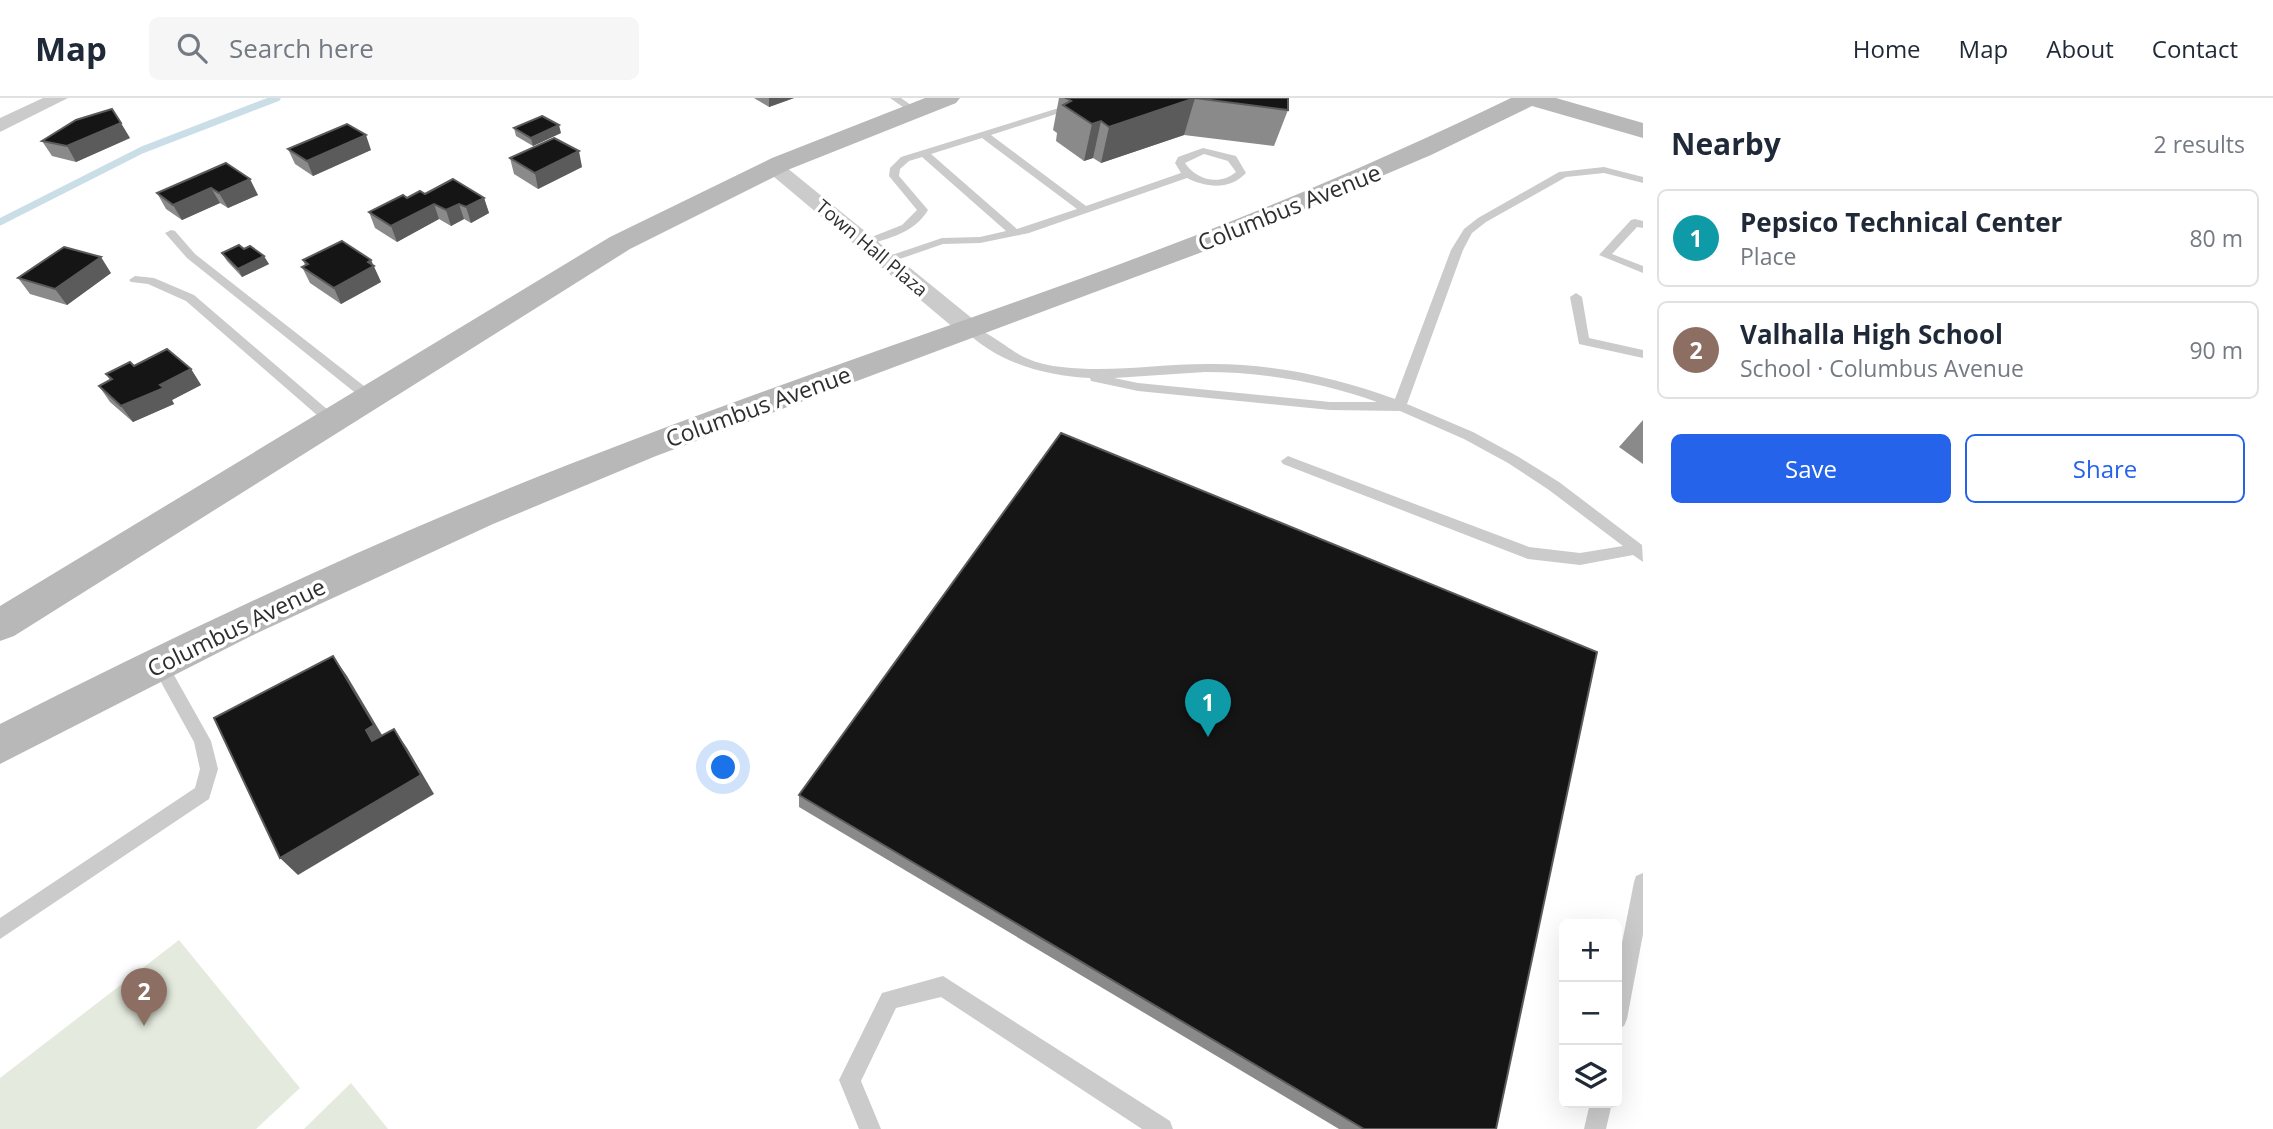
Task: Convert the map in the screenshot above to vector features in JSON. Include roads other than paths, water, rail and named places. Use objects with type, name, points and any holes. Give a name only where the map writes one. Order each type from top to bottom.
[{"type":"street","points":[[0,126],[58,98]]},
{"type":"street","points":[[0,625],[330,419],[620,243],[904,104],[948,98]]},
{"type":"street","points":[[1530,98],[1643,131]]},
{"type":"street","name":"Columbus Avenue","points":[[0,745],[159,664],[343,576],[563,480],[1261,221],[1396,162],[1530,98]]},
{"type":"street","name":"Town Hall Plaza","points":[[774,167],[970,329]]},
{"type":"lane","points":[[865,242],[914,223],[923,210],[920,203],[894,176],[900,163],[923,153],[1101,98]]},
{"type":"lane","points":[[984,135],[1085,210]]},
{"type":"lane","points":[[887,260],[942,241],[980,240],[1015,233],[1188,174],[1205,181],[1224,182],[1238,177],[1241,167],[1223,154],[1194,152],[1180,163],[1188,174]]},
{"type":"lane","points":[[923,153],[1015,233]]},
{"type":"lane","points":[[1399,407],[1457,250],[1468,231],[1482,220],[1563,174],[1604,170],[1643,180]]},
{"type":"lane","points":[[1643,225],[1635,222],[1605,255],[1643,270]]},
{"type":"lane","points":[[171,233],[191,256],[368,396]]},
{"type":"lane","points":[[135,280],[150,281],[190,298],[330,419]]},
{"type":"lane","points":[[1576,297],[1583,341],[1643,354]]},
{"type":"lane","points":[[970,329],[1026,363],[1138,387],[1330,406],[1399,407]]},
{"type":"lane","points":[[1078,374],[1185,367],[1233,369],[1351,389],[1469,435],[1559,488],[1640,553]]},
{"type":"lane","points":[[1288,461],[1528,553],[1580,559],[1640,553]]},
{"type":"lane","points":[[0,929],[203,793],[209,769],[202,741],[159,664]]},
{"type":"lane","points":[[1622,993],[1643,882]]},
{"type":"lane","points":[[870,1129],[850,1080],[889,1000],[943,986],[1162,1129]]},
{"type":"lane","points":[[1595,1129],[1600,1108]]},
{"type":"waterway","points":[[0,222],[142,150],[277,98]]},
{"type":"place","name":"Pepsico Technical Center","points":[[1208,737]]},
{"type":"place","name":"Valhalla High School","points":[[144,1026]]}]
